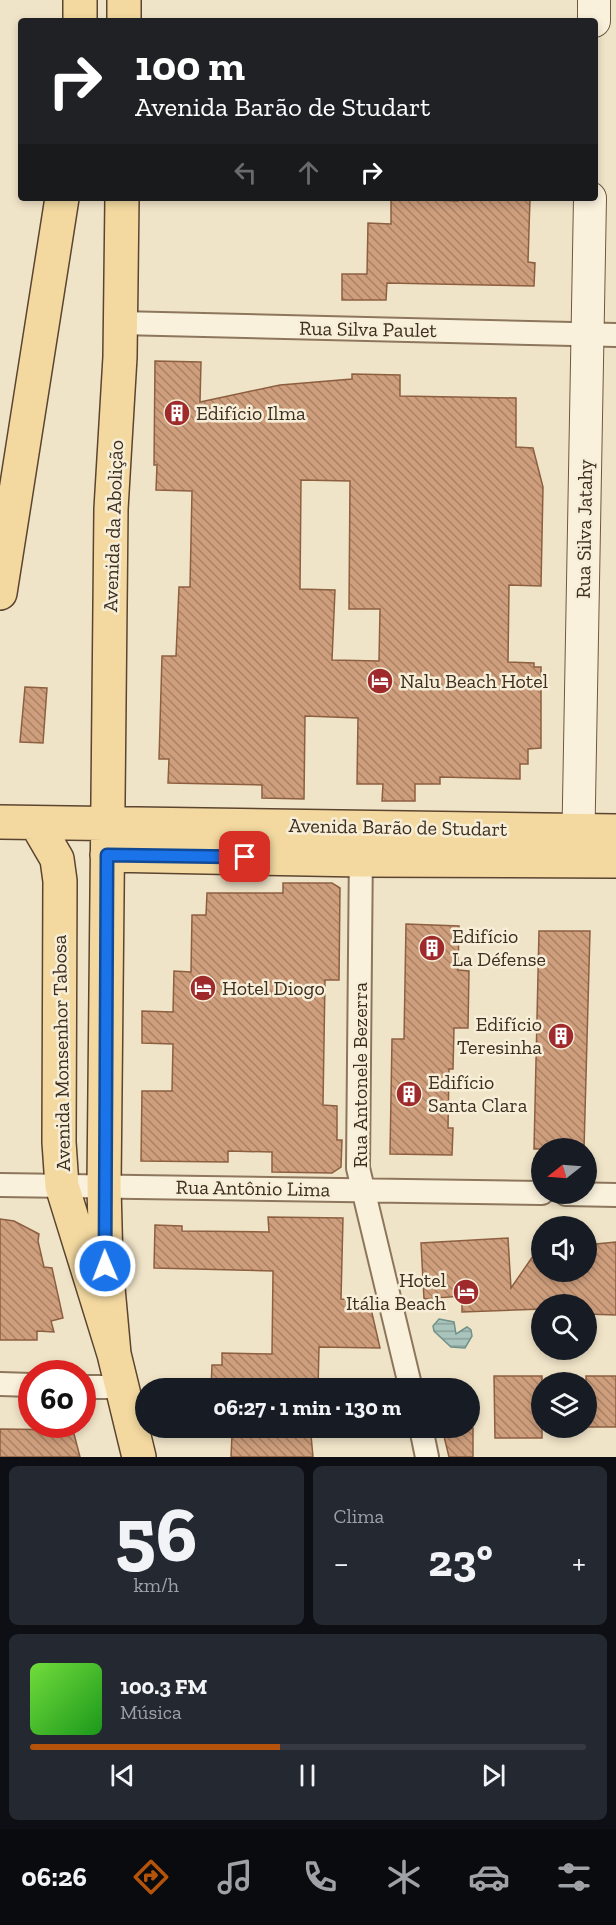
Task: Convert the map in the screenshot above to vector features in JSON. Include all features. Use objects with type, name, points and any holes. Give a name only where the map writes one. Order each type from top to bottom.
[{"type":"main road","points":[[80,0],[80,18]]},
{"type":"main road","points":[[124,0],[124,18]]},
{"type":"main road","points":[[0,593],[62,201]]},
{"type":"main road","name":"Avenida da Abolição","points":[[107,840],[111,509],[120,324],[122,201]]},
{"type":"main road","name":"Avenida Barão de Studart","points":[[0,822],[36,823],[107,840],[361,860],[578,846],[616,831]]},
{"type":"main road","name":"Avenida Monsenhor Tabosa","points":[[36,823],[57,859],[60,881],[59,1142],[62,1186],[114,1354],[139,1457]]},
{"type":"main road","name":"Avenida Barão de Studart","points":[[107,840],[361,826],[578,846],[616,861]]},
{"type":"main road","name":"Avenida Monsenhor Tabosa","points":[[107,840],[105,1266],[114,1354]]},
{"type":"street","points":[[594,0],[594,18]]},
{"type":"street","name":"Rua Silva Jatahy","points":[[578,846],[602,335],[590,201]]},
{"type":"street","name":"Rua Silva Paulet","points":[[120,324],[602,335]]},
{"type":"street","name":"Rua Antonele Bezerra","points":[[361,826],[357,1161],[408,1378]]},
{"type":"street","name":"Rua Antônio Lima","points":[[0,1185],[531,1193]]},
{"type":"street","points":[[597,1195],[616,1195]]},
{"type":"street","points":[[0,1384],[18,1385]]},
{"type":"street","points":[[96,1387],[123,1387]]},
{"type":"street","points":[[423,1438],[427,1457]]},
{"type":"water","points":[[439,1319],[454,1322],[456,1334],[467,1327],[471,1330],[472,1336],[465,1348],[451,1347],[434,1331],[433,1326]]},
{"type":"building","points":[[391,201],[530,201],[528,262],[535,263],[534,286],[387,283],[386,300],[342,300],[342,274],[367,274],[368,223],[391,224]]},
{"type":"building","points":[[155,361],[201,362],[200,402],[280,385],[352,379],[352,374],[400,375],[400,396],[516,398],[516,447],[533,448],[543,487],[541,586],[509,585],[508,662],[534,663],[534,667],[541,667],[541,748],[528,749],[528,764],[520,764],[520,779],[440,777],[440,784],[415,784],[415,801],[382,801],[383,784],[357,784],[358,718],[305,716],[304,799],[262,798],[262,785],[168,783],[169,759],[159,759],[162,656],[176,656],[179,587],[190,587],[192,491],[156,490],[157,465],[154,465]],"holes":[[[301,480],[350,481],[349,609],[380,609],[379,661],[332,660],[335,590],[300,589]]]},
{"type":"building","points":[[25,687],[47,688],[43,743],[20,742]]},
{"type":"building","points":[[283,883],[332,883],[340,888],[339,980],[325,980],[323,1105],[337,1106],[337,1140],[342,1140],[341,1167],[332,1173],[272,1172],[272,1152],[228,1151],[228,1162],[141,1161],[142,1091],[172,1091],[173,1044],[142,1043],[142,1011],[173,1012],[174,971],[191,972],[192,915],[206,915],[207,893],[283,893]]},
{"type":"building","points":[[406,924],[459,926],[458,970],[469,971],[468,1028],[454,1028],[453,1069],[449,1069],[448,1128],[453,1128],[452,1155],[390,1154],[392,1039],[404,1039]]},
{"type":"building","name":"Edifício Teresinha","points":[[539,931],[590,931],[584,1138],[534,1138]]},
{"type":"building","points":[[268,1217],[343,1218],[341,1299],[369,1300],[380,1348],[319,1347],[318,1378],[211,1378],[212,1365],[222,1365],[222,1353],[272,1354],[273,1271],[154,1268],[155,1225],[182,1226],[182,1231],[269,1232]]},
{"type":"building","points":[[0,1219],[14,1221],[39,1234],[38,1241],[44,1267],[52,1268],[63,1318],[51,1321],[54,1332],[37,1331],[37,1340],[0,1340]]},
{"type":"building","points":[[508,1238],[511,1288],[531,1259],[531,1282],[597,1282],[597,1244],[616,1242],[616,1315],[597,1314],[597,1294],[531,1294],[531,1309],[462,1312],[462,1296],[424,1299],[421,1243]]},
{"type":"building","points":[[494,1376],[531,1376],[531,1438],[495,1438]]},
{"type":"building","points":[[597,1376],[616,1376],[616,1427],[597,1427]]},
{"type":"building","points":[[0,1429],[18,1429],[18,1438],[75,1438],[80,1457],[0,1457]]},
{"type":"building","points":[[232,1438],[311,1438],[313,1457],[231,1457]]},
{"type":"building","points":[[444,1438],[473,1438],[473,1457],[449,1457]]},
{"type":"place","name":"Edifício Ilma","points":[[177,413]]},
{"type":"place","name":"Nalu Beach Hotel","points":[[380,681]]},
{"type":"place","name":"Edifício La Défense","points":[[432,948]]},
{"type":"place","name":"Hotel Diogo","points":[[203,988]]},
{"type":"place","name":"Edifício Teresinha","points":[[561,1036]]},
{"type":"place","name":"Edifício Santa Clara","points":[[409,1094]]},
{"type":"place","name":"Hotel Itália Beach","points":[[466,1292]]},
{"type":"route","points":[[105,1266],[107,855],[245,857]]}]
